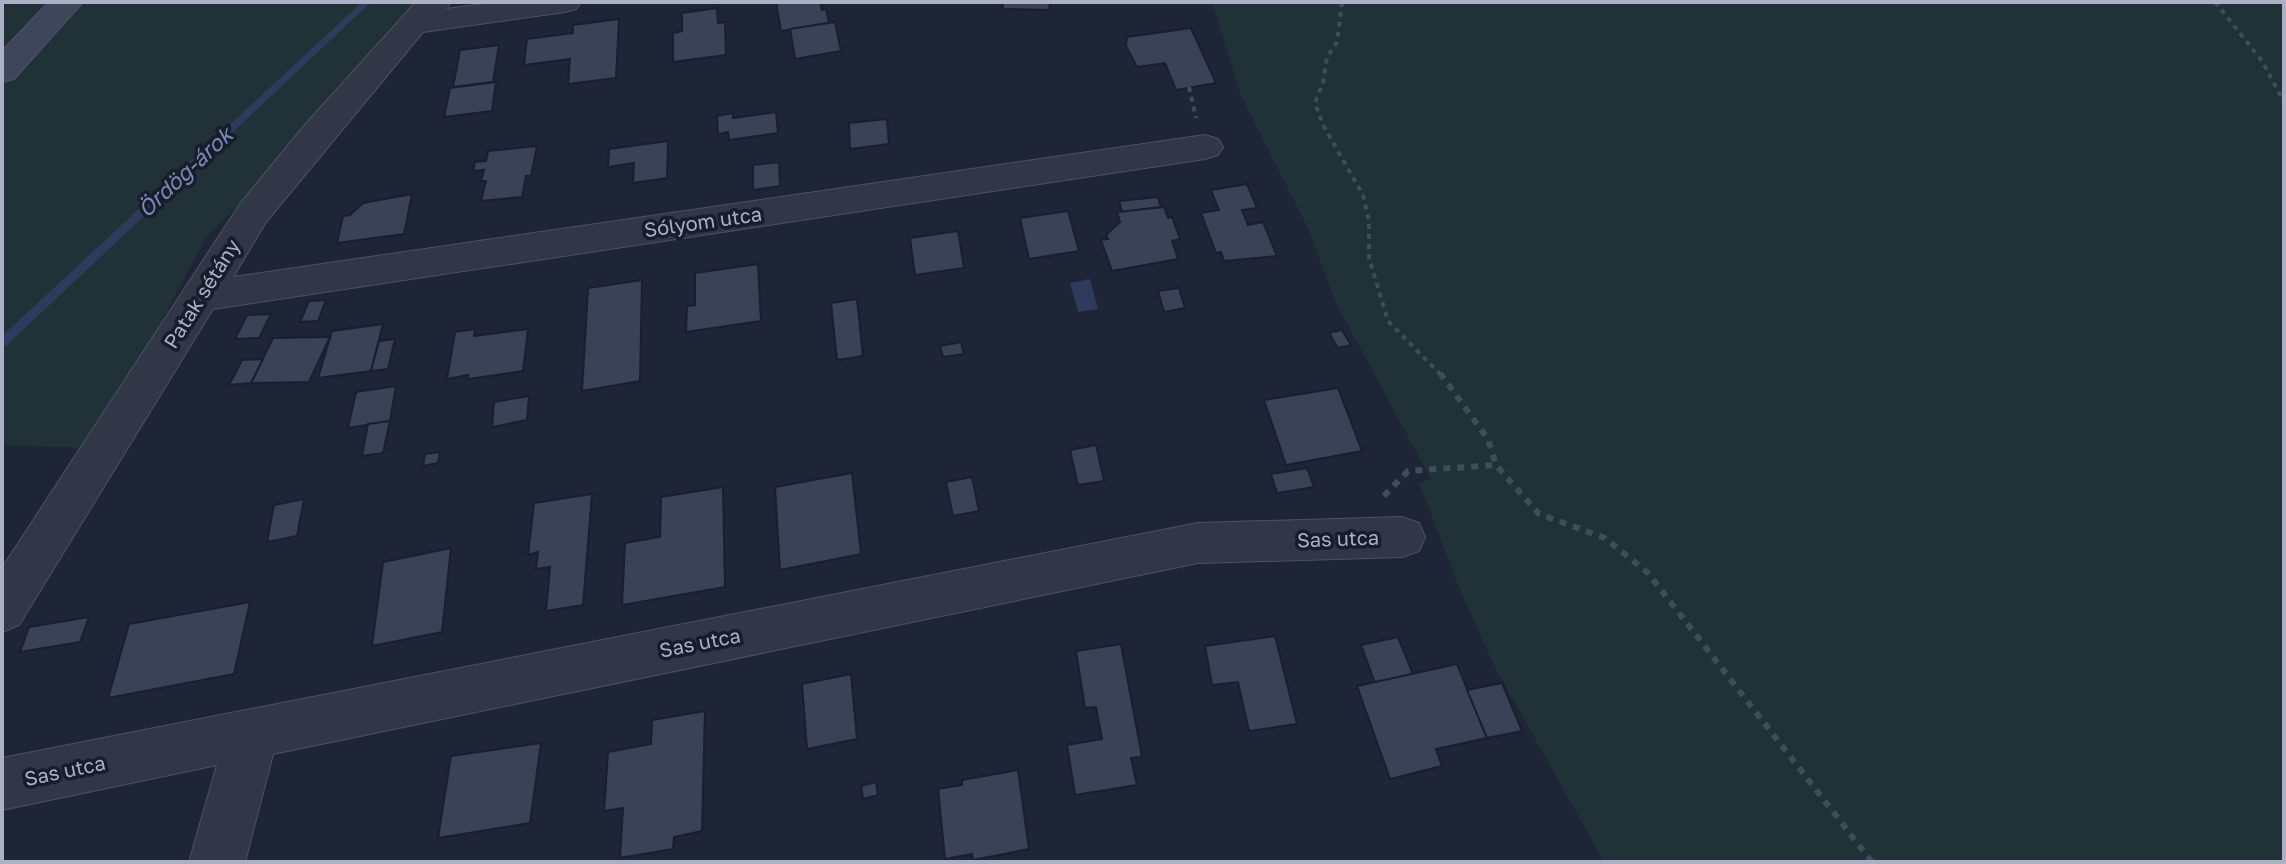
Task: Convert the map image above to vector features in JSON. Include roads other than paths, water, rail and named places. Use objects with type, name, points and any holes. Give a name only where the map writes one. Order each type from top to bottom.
[{"type":"street","points":[[2,71],[67,2]]},
{"type":"street","points":[[424,13],[565,2]]},
{"type":"street","name":"Patak sétány","points":[[2,610],[253,213],[424,13]]},
{"type":"street","name":"Sólyom utca","points":[[201,296],[1205,147]]},
{"type":"street","name":"Sas utca","points":[[2,784],[1198,543],[1402,537]]},
{"type":"street","points":[[217,862],[253,732]]},
{"type":"water","points":[[1090,279],[1098,309],[1078,312],[1070,283]]},
{"type":"waterway","name":"Ördög-árok","points":[[2,343],[367,2]]}]
